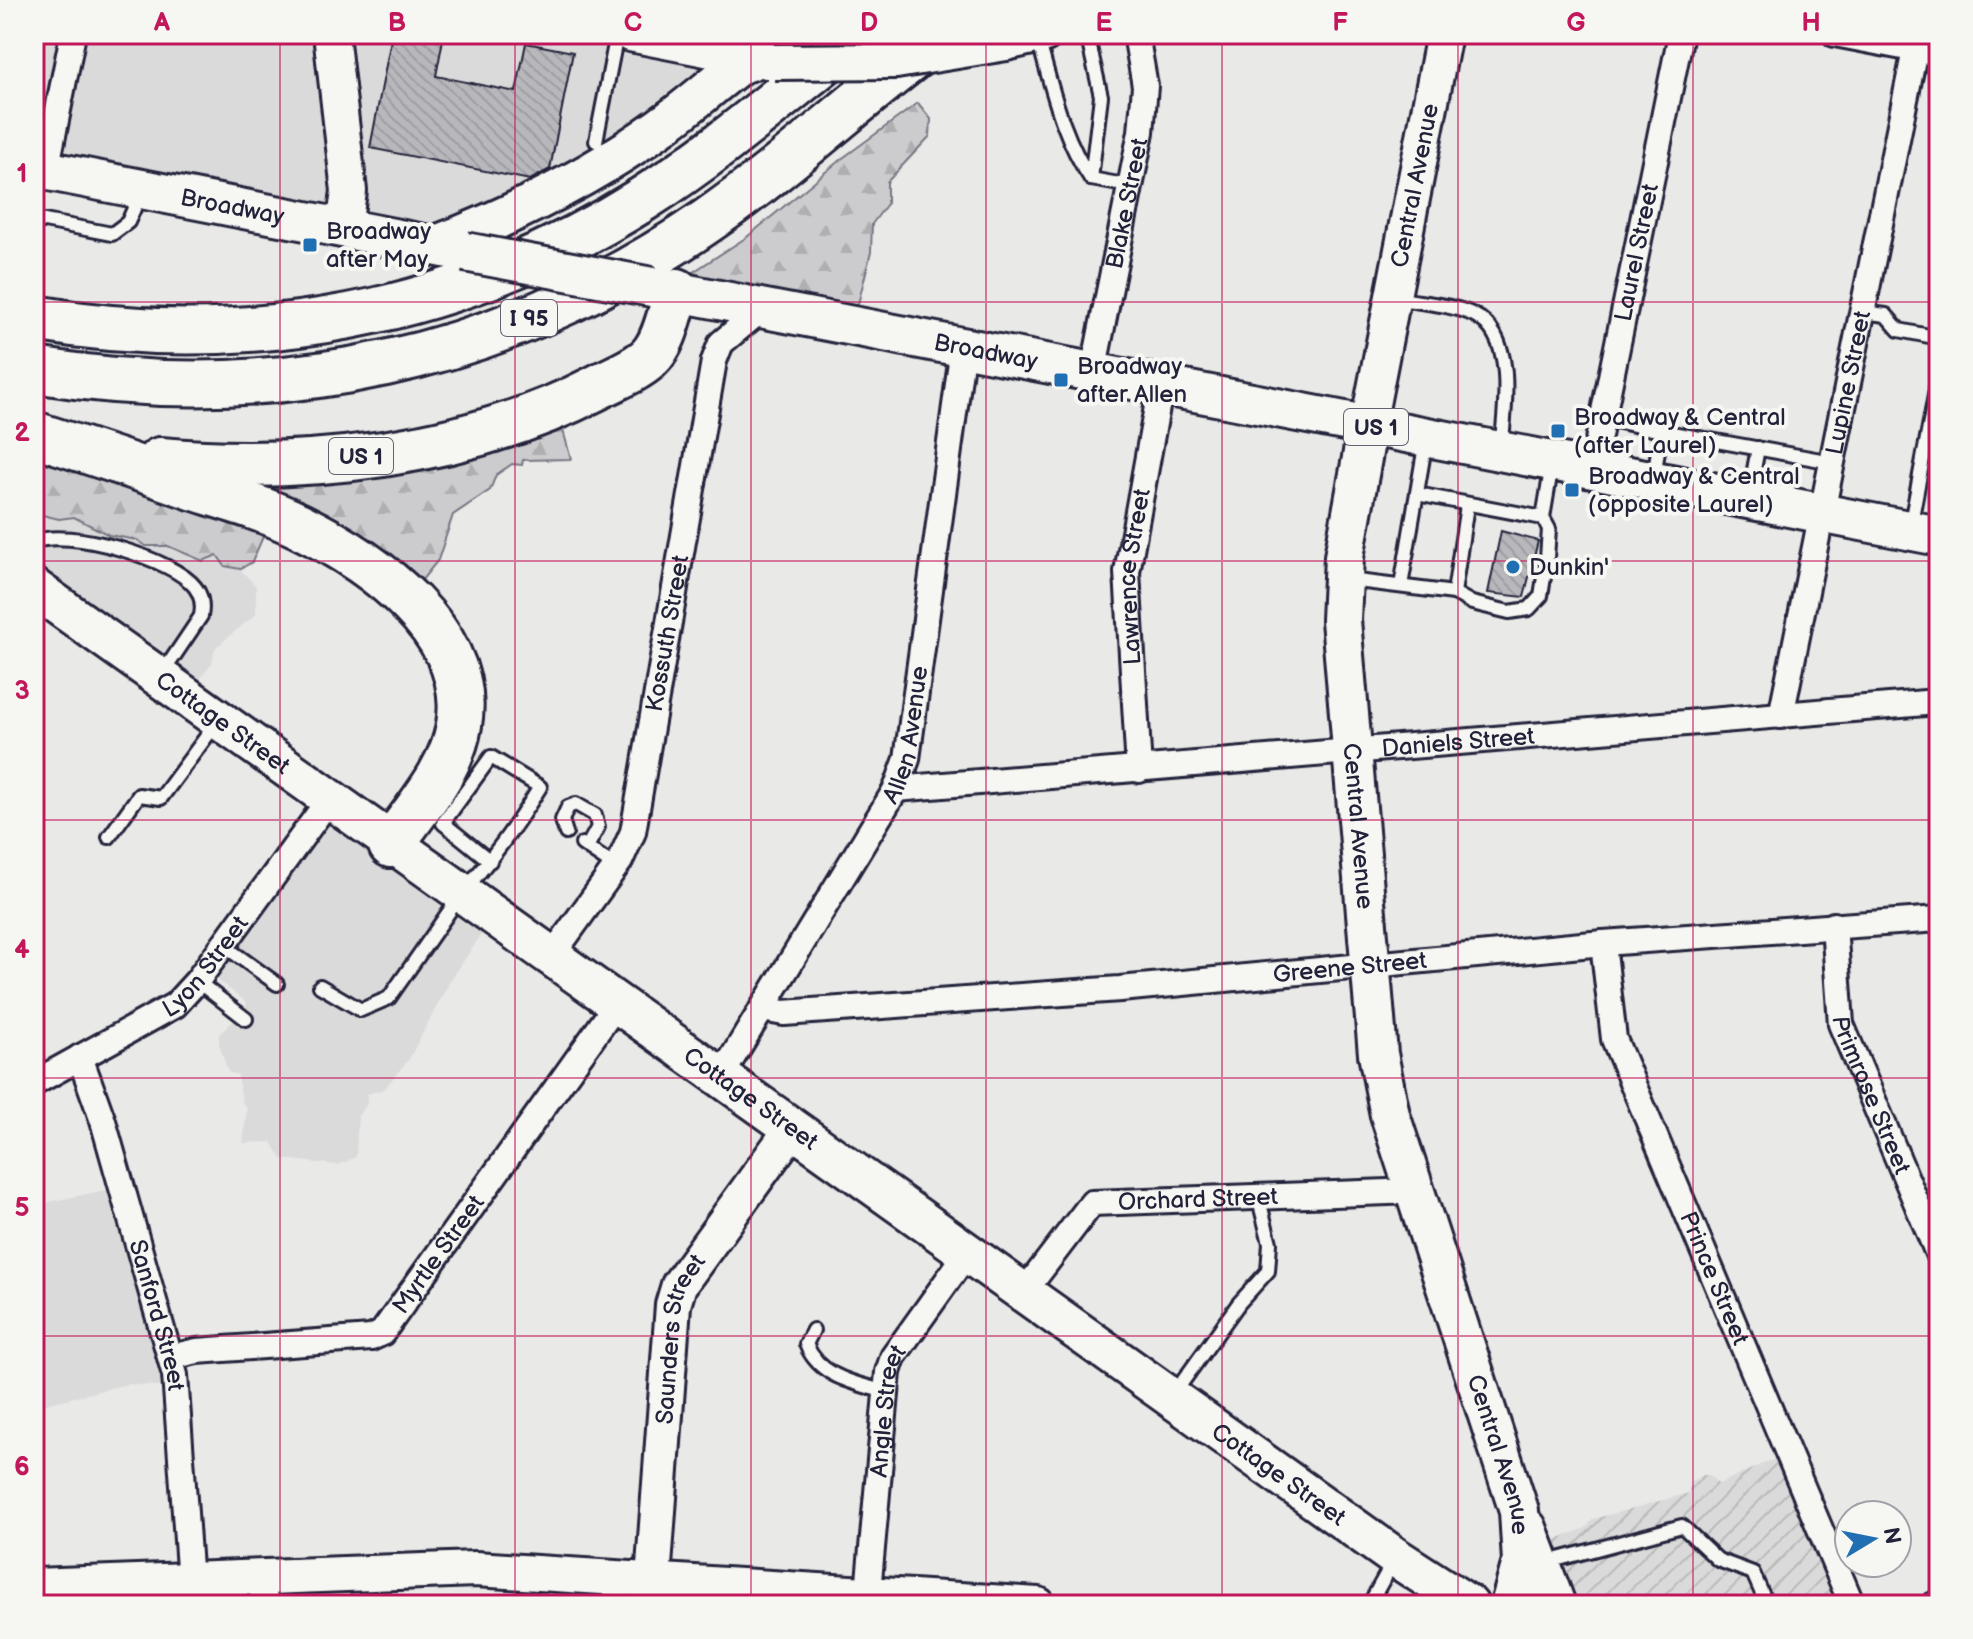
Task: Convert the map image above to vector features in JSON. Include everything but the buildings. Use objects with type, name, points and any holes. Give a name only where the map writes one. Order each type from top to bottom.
[{"type":"highway","name":"I 95","points":[[34,318],[125,330],[234,332],[343,319],[447,293],[549,251],[644,199],[705,156],[859,34]]},
{"type":"highway","name":"I 95","points":[[34,370],[164,385],[253,384],[386,364],[507,327],[611,279],[707,221],[944,34]]},
{"type":"highway","name":"US 1","points":[[34,434],[87,451],[195,463],[284,462],[380,453],[475,433],[572,399],[648,360],[661,340],[665,289]]},
{"type":"highway","points":[[87,451],[280,517],[313,533],[384,581],[440,639],[456,676],[460,724],[443,770],[391,845]]},
{"type":"main road","points":[[450,249],[573,183],[660,128],[766,52]]},
{"type":"main road","name":"Broadway","points":[[40,170],[1924,533]]},
{"type":"main road","name":"Central Avenue","points":[[1368,425],[1342,579],[1341,620],[1383,1085],[1519,1511],[1522,1562],[1510,1605]]},
{"type":"main road","name":"Cottage Street","points":[[34,588],[331,797],[391,845],[553,954],[720,1078],[1395,1557],[1469,1605]]},
{"type":"main road","points":[[1519,1511],[1556,1605]]},
{"type":"street","points":[[40,170],[73,34]]},
{"type":"street","points":[[331,34],[349,191],[344,228]]},
{"type":"street","points":[[630,34],[766,52],[896,61],[1029,38]]},
{"type":"street","name":"Blake Street","points":[[1093,372],[1130,186],[1145,86],[1136,34]]},
{"type":"street","name":"Central Avenue","points":[[1368,425],[1444,34]]},
{"type":"street","name":"Laurel Street","points":[[1592,470],[1681,34]]},
{"type":"street","points":[[1835,34],[1927,52]]},
{"type":"street","name":"Lupine Street","points":[[1781,716],[1863,312],[1927,52]]},
{"type":"street","name":"Kossuth Street","points":[[553,954],[616,867],[633,832],[714,361],[721,343],[762,309]]},
{"type":"street","name":"Allen Avenue","points":[[720,1078],[896,789],[907,759],[963,347]]},
{"type":"street","name":"Lawrence Street","points":[[1139,770],[1127,572],[1161,385]]},
{"type":"street","name":"Daniels Street","points":[[896,789],[1925,703]]},
{"type":"street","name":"Lyon Street","points":[[34,1083],[175,1005],[197,981],[331,797]]},
{"type":"street","name":"Greene Street","points":[[762,1009],[784,1013],[1120,989],[1603,943],[1939,919]]},
{"type":"street","name":"Primrose Street","points":[[1834,925],[1841,1024],[1939,1256]]},
{"type":"street","name":"Prince Street","points":[[1603,943],[1614,1039],[1852,1605]]},
{"type":"street","name":"Myrtle Street","points":[[171,1357],[197,1351],[371,1338],[382,1333],[618,1002]]},
{"type":"street","name":"Sanford Street","points":[[80,1057],[103,1121],[171,1357],[190,1582]]},
{"type":"street","name":"Saunders Street","points":[[667,1589],[676,1295],[679,1285],[792,1129]]},
{"type":"street","name":"Orchard Street","points":[[1024,1292],[1092,1203],[1415,1191]]},
{"type":"street","name":"Angle Street","points":[[868,1592],[886,1392],[893,1357],[967,1253]]},
{"type":"street","points":[[34,1586],[190,1582],[262,1592],[475,1569],[667,1589],[868,1592],[1038,1605]]},
{"type":"lane","points":[[596,141],[617,34]]},
{"type":"lane","points":[[1087,34],[1101,96],[1091,179]]},
{"type":"lane","points":[[1029,38],[1079,161],[1091,179],[1130,186]]},
{"type":"lane","points":[[34,219],[112,234],[128,222],[142,189]]},
{"type":"lane","points":[[1393,298],[1473,314],[1491,326],[1501,354],[1504,380],[1500,451]]},
{"type":"lane","points":[[1863,312],[1886,315],[1899,330],[1939,338]]},
{"type":"lane","points":[[1924,533],[1939,374]]},
{"type":"lane","points":[[1602,418],[1832,462]]},
{"type":"lane","points":[[1653,481],[1661,431]]},
{"type":"lane","points":[[1401,586],[1426,437]]},
{"type":"lane","points":[[1749,500],[1758,448]]},
{"type":"lane","points":[[1342,579],[1454,593],[1472,603],[1509,612],[1529,609],[1541,596],[1549,529],[1543,518],[1553,462]]},
{"type":"lane","points":[[1417,494],[1543,518]]},
{"type":"lane","points":[[1454,593],[1467,505]]},
{"type":"lane","points":[[34,542],[55,537],[110,547],[167,568],[195,587],[203,606],[201,616],[160,677]]},
{"type":"lane","points":[[109,837],[139,795],[161,798],[220,719]]},
{"type":"lane","points":[[320,986],[361,1010],[389,998],[462,893],[505,844],[540,787],[491,757],[443,823],[490,861]]},
{"type":"lane","points":[[566,833],[562,820],[568,807],[576,804],[595,815],[598,827],[584,845],[616,867]]},
{"type":"lane","points":[[223,945],[277,984]]},
{"type":"lane","points":[[197,981],[246,1019]]},
{"type":"lane","points":[[1171,1397],[1239,1303],[1268,1271],[1270,1243],[1258,1196]]},
{"type":"lane","points":[[813,1330],[806,1344],[812,1361],[839,1379],[886,1392]]},
{"type":"lane","points":[[1541,1564],[1682,1526],[1718,1560],[1753,1573],[1767,1605]]},
{"type":"lane","points":[[1369,1605],[1395,1557]]},
{"type":"shaded area","points":[[34,34],[573,34],[735,61],[448,249],[34,174]]},
{"type":"shaded area","points":[[34,513],[59,519],[73,516],[109,535],[138,540],[146,546],[168,546],[203,560],[217,555],[225,566],[240,569],[256,586],[256,614],[215,648],[212,663],[182,703],[34,601]]},
{"type":"shaded area","points":[[319,808],[489,923],[450,981],[409,1059],[384,1089],[367,1094],[367,1104],[358,1116],[356,1157],[338,1165],[282,1159],[272,1142],[243,1143],[247,1108],[242,1102],[238,1075],[228,1072],[219,1034],[244,1012],[247,1003],[206,971]]},
{"type":"shaded area","points":[[111,1189],[166,1387],[127,1384],[34,1407],[34,1205]]},
{"type":"shaded area","points":[[1781,1456],[1845,1605],[1505,1605],[1530,1549],[1586,1528],[1593,1519],[1689,1493],[1690,1482],[1703,1475],[1710,1475],[1718,1484]]},
{"type":"green space","points":[[918,103],[931,119],[930,136],[887,182],[887,204],[872,224],[871,252],[853,324],[672,290],[690,274],[747,237],[840,160]]},
{"type":"green space","points":[[556,405],[571,459],[523,460],[522,465],[512,464],[496,475],[490,490],[453,515],[438,560],[405,601],[268,525],[252,562],[240,569],[225,566],[217,555],[203,561],[168,546],[146,546],[137,540],[109,535],[74,517],[59,519],[34,513],[34,449],[121,479]]},
{"type":"place","name":"Broadway after May","points":[[310,245]]},
{"type":"place","name":"Broadway after Allen","points":[[1061,380]]},
{"type":"place","name":"Broadway & Central (after Laurel)","points":[[1558,431]]},
{"type":"place","name":"Broadway & Central (opposite Laurel)","points":[[1572,490]]},
{"type":"place","name":"Dunkin'","points":[[1513,567]]}]
